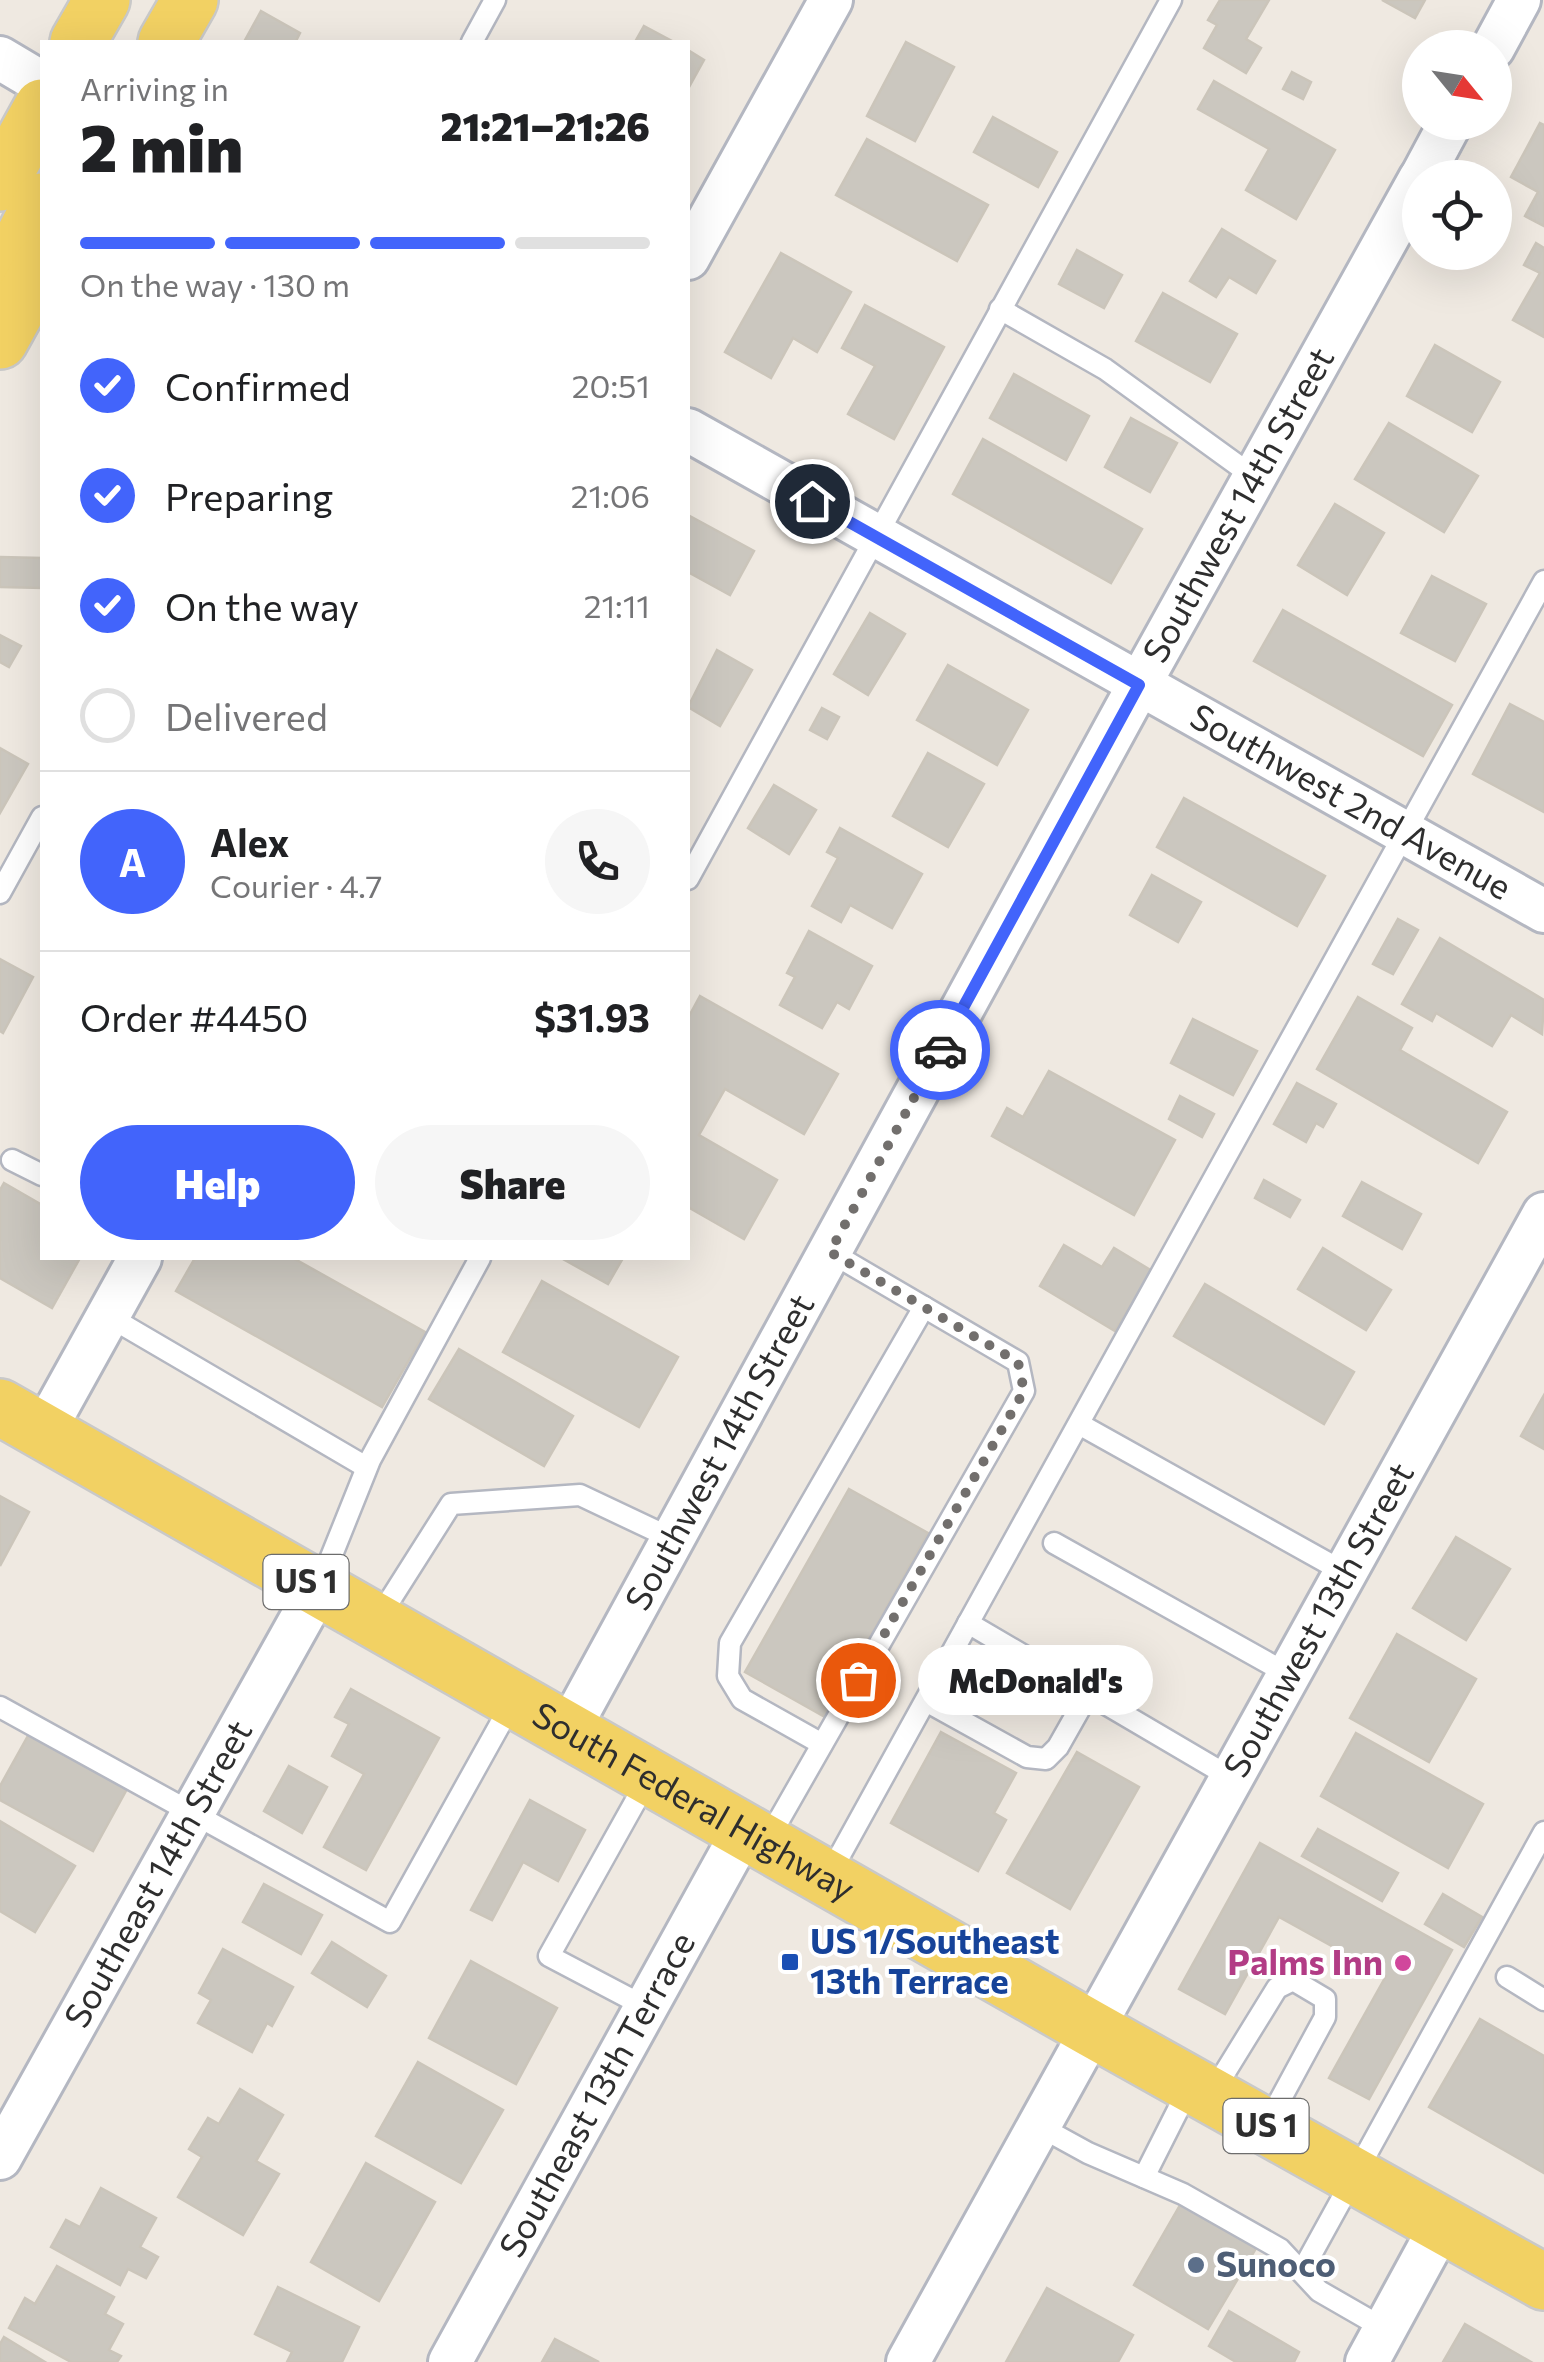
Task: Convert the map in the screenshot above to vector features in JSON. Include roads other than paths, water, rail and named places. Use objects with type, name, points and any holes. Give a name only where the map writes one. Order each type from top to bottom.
[{"type":"main road","points":[[79,40],[102,0]]},
{"type":"main road","points":[[120,40],[122,23],[135,0]]},
{"type":"main road","points":[[167,40],[190,0]]},
{"type":"main road","points":[[0,183],[40,111]]},
{"type":"main road","points":[[0,282],[40,205]]},
{"type":"main road","points":[[0,341],[40,269]]},
{"type":"main road","name":"South Federal Highway","points":[[22,1419],[1544,2282]]},
{"type":"street","points":[[690,254],[832,0]]},
{"type":"street","points":[[1503,30],[1519,0]]},
{"type":"street","points":[[0,58],[40,82]]},
{"type":"street","name":"Southwest 14th Street","points":[[569,1729],[1402,210]]},
{"type":"street","name":"Southwest 2nd Avenue","points":[[690,431],[1544,911]]},
{"type":"street","name":"Southwest 13th Street","points":[[908,2362],[1544,1214]]},
{"type":"street","points":[[22,1419],[108,1316],[139,1260]]},
{"type":"street","name":"Southeast 14th Street","points":[[0,2158],[318,1589]]},
{"type":"street","name":"Southeast 13th Terrace","points":[[450,2362],[646,2007],[756,1835]]},
{"type":"street","points":[[1376,2345],[1442,2224]]},
{"type":"lane","points":[[473,40],[496,0]]},
{"type":"lane","points":[[690,875],[1171,0]]},
{"type":"lane","points":[[1000,309],[1105,369],[1254,477]]},
{"type":"lane","points":[[828,1876],[1544,581]]},
{"type":"lane","points":[[0,893],[40,821]]},
{"type":"lane","points":[[12,1160],[40,1174]]},
{"type":"lane","points":[[756,1835],[822,1744],[1024,1391],[1018,1362],[830,1252]]},
{"type":"lane","points":[[318,1589],[366,1467],[479,1260]]},
{"type":"lane","points":[[822,1744],[742,1698],[728,1676],[730,1643],[924,1308]]},
{"type":"lane","points":[[108,1316],[366,1467]]},
{"type":"lane","points":[[1079,1424],[1344,1572]]},
{"type":"lane","points":[[376,1622],[451,1504],[580,1495],[673,1538]]},
{"type":"lane","points":[[1054,1543],[1288,1674]]},
{"type":"lane","points":[[968,1624],[1230,1776]]},
{"type":"lane","points":[[926,1701],[1027,1756],[1046,1759],[1058,1747],[1088,1694]]},
{"type":"lane","points":[[0,1707],[390,1922],[514,1698]]},
{"type":"lane","points":[[646,2007],[549,1956],[650,1775]]},
{"type":"lane","points":[[1302,2271],[1544,1832]]},
{"type":"lane","points":[[1507,1978],[1544,2000]]},
{"type":"lane","points":[[1144,2177],[1201,2089],[1277,1988],[1293,1980],[1325,1999],[1325,2017],[1266,2126]]},
{"type":"lane","points":[[1037,2125],[1088,2153],[1183,2194],[1280,2248],[1376,2345]]},
{"type":"place","name":"McDonald's","points":[[858,1680]]},
{"type":"place","name":"US 1/Southeast 13th Terrace","points":[[790,1962]]},
{"type":"place","name":"Palms Inn","points":[[1403,1963]]},
{"type":"place","name":"Sunoco","points":[[1196,2265]]}]
